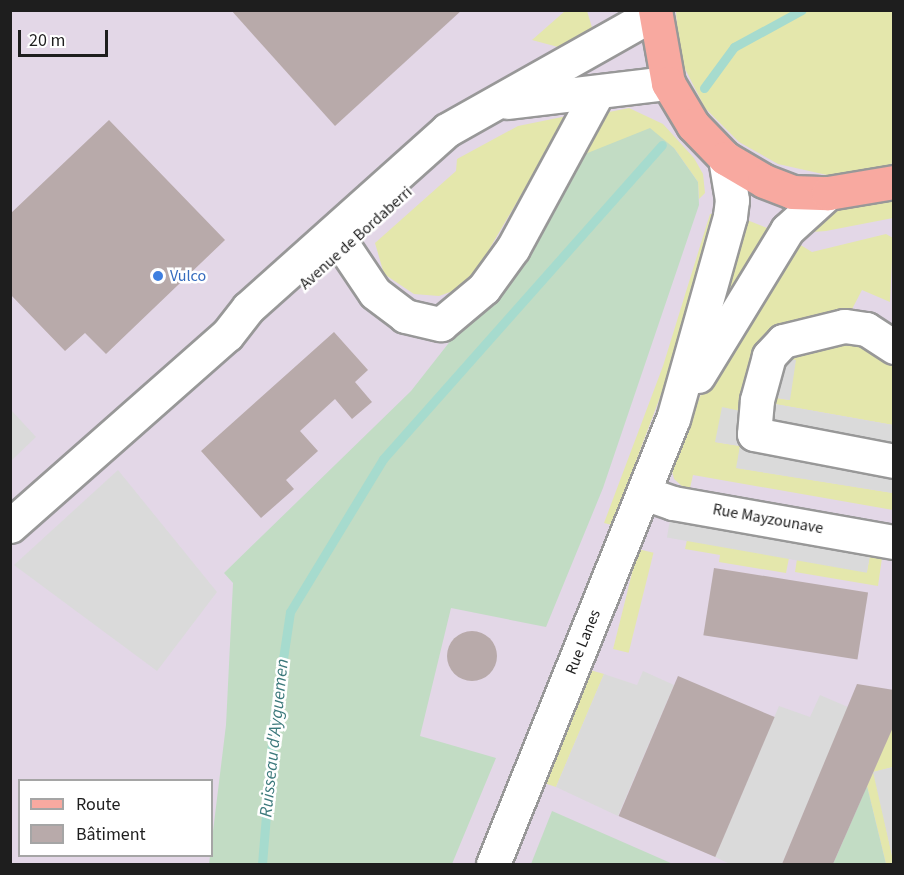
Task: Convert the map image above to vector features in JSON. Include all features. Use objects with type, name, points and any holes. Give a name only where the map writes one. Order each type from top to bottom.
[{"type":"main road","points":[[655,12],[668,83],[693,125],[725,158],[764,181],[792,192],[828,193],[894,182]]},
{"type":"street","name":"Avenue de Bordaberri","points":[[10,526],[227,335],[248,308],[340,241],[447,130],[655,12]]},
{"type":"street","name":"Avenue de Bordaberri","points":[[500,102],[597,93],[668,83]]},
{"type":"street","points":[[340,241],[382,298],[405,316],[441,324],[484,288],[513,248],[597,93]]},
{"type":"street","name":"Rue Lanes","points":[[493,864],[673,419],[730,216],[732,200],[725,158]]},
{"type":"street","name":"Rue Lanes","points":[[673,419],[787,230],[828,193]]},
{"type":"street","points":[[894,347],[866,329],[844,326],[783,341],[769,356],[757,400],[754,434],[894,461]]},
{"type":"street","name":"Rue Mayzounave","points":[[644,493],[673,503],[894,542]]},
{"type":"shaded area","points":[[10,11],[893,11],[893,864],[11,864]]},
{"type":"shaded area","points":[[769,356],[796,360],[790,400],[771,397],[769,403],[893,425],[893,493],[736,468],[740,446],[715,442],[722,407],[745,412]]},
{"type":"shaded area","points":[[12,411],[36,437],[11,461],[10,413]]},
{"type":"shaded area","points":[[118,470],[217,592],[157,671],[14,565]]},
{"type":"shaded area","points":[[673,503],[873,538],[867,573],[667,537]]},
{"type":"shaded area","points":[[643,671],[674,685],[618,816],[556,787],[604,674],[637,685]]},
{"type":"shaded area","points":[[820,695],[848,707],[782,864],[730,864],[715,857],[779,706],[810,717]]},
{"type":"shaded area","points":[[894,767],[893,860],[873,772]]},
{"type":"green space","points":[[565,11],[587,11],[594,34],[558,47],[532,40]]},
{"type":"green space","points":[[676,11],[893,11],[893,163],[876,170],[827,175],[778,164],[739,142],[705,108],[679,57]]},
{"type":"green space","points":[[629,108],[663,124],[694,158],[703,174],[705,193],[699,199],[698,182],[674,148],[580,156],[609,112]]},
{"type":"green space","points":[[567,116],[476,272],[453,291],[439,296],[414,294],[384,274],[375,243],[456,171],[457,159],[518,126]]},
{"type":"green space","points":[[650,128],[674,148],[698,182],[699,205],[603,488],[546,627],[451,608],[420,736],[496,758],[452,864],[209,864],[210,857],[213,857],[213,831],[226,725],[233,583],[224,573],[411,391],[517,256],[580,156]]},
{"type":"green space","points":[[893,200],[893,218],[826,231],[812,232],[802,227],[828,210]]},
{"type":"green space","points":[[710,214],[719,214],[671,368],[612,525],[604,523],[663,366]]},
{"type":"green space","points":[[742,218],[775,231],[712,329]]},
{"type":"green space","points":[[886,234],[893,238],[890,302],[862,290],[850,313],[809,317],[787,325],[745,412],[715,442],[740,446],[737,468],[893,493],[893,510],[693,475],[690,488],[683,487],[674,479],[671,467],[704,387],[794,241],[812,252]]},
{"type":"green space","points":[[850,339],[893,361],[893,425],[769,403],[771,397],[789,400],[779,357]]},
{"type":"green space","points":[[687,540],[789,558],[786,573],[719,562],[720,555],[685,549]]},
{"type":"green space","points":[[638,549],[654,553],[629,653],[613,649]]},
{"type":"green space","points":[[871,550],[882,558],[878,586],[795,572],[797,559],[867,571]]},
{"type":"green space","points":[[590,670],[604,674],[556,787],[544,783]]},
{"type":"green space","points":[[893,725],[893,767],[874,772],[893,860],[893,864],[886,864],[867,786]]},
{"type":"green space","points":[[867,786],[886,864],[833,864]]},
{"type":"green space","points":[[552,811],[673,864],[531,864]]},
{"type":"building","points":[[231,10],[462,10],[335,126]]},
{"type":"building","points":[[109,120],[225,240],[106,354],[85,333],[65,351],[10,294],[10,214]]},
{"type":"building","points":[[334,332],[368,370],[355,382],[372,402],[352,419],[335,399],[300,431],[318,451],[286,480],[294,489],[261,518],[201,451]]},
{"type":"building","points":[[714,568],[868,592],[857,660],[703,635]]},
{"type":"building","points":[[472,631],[481,633],[492,642],[497,656],[495,665],[486,676],[472,681],[463,679],[452,670],[447,656],[449,647],[458,636]]},
{"type":"building","points":[[678,676],[775,717],[715,857],[619,816]]},
{"type":"building","points":[[857,684],[894,690],[894,725],[833,864],[782,864]]},
{"type":"waterway","points":[[704,88],[734,47],[802,10]]},
{"type":"waterway","name":"Ruisseau d'Ayguemen","points":[[262,864],[274,719],[290,612],[383,459],[662,145]]},
{"type":"place","name":"Vulco","points":[[158,276]]}]
